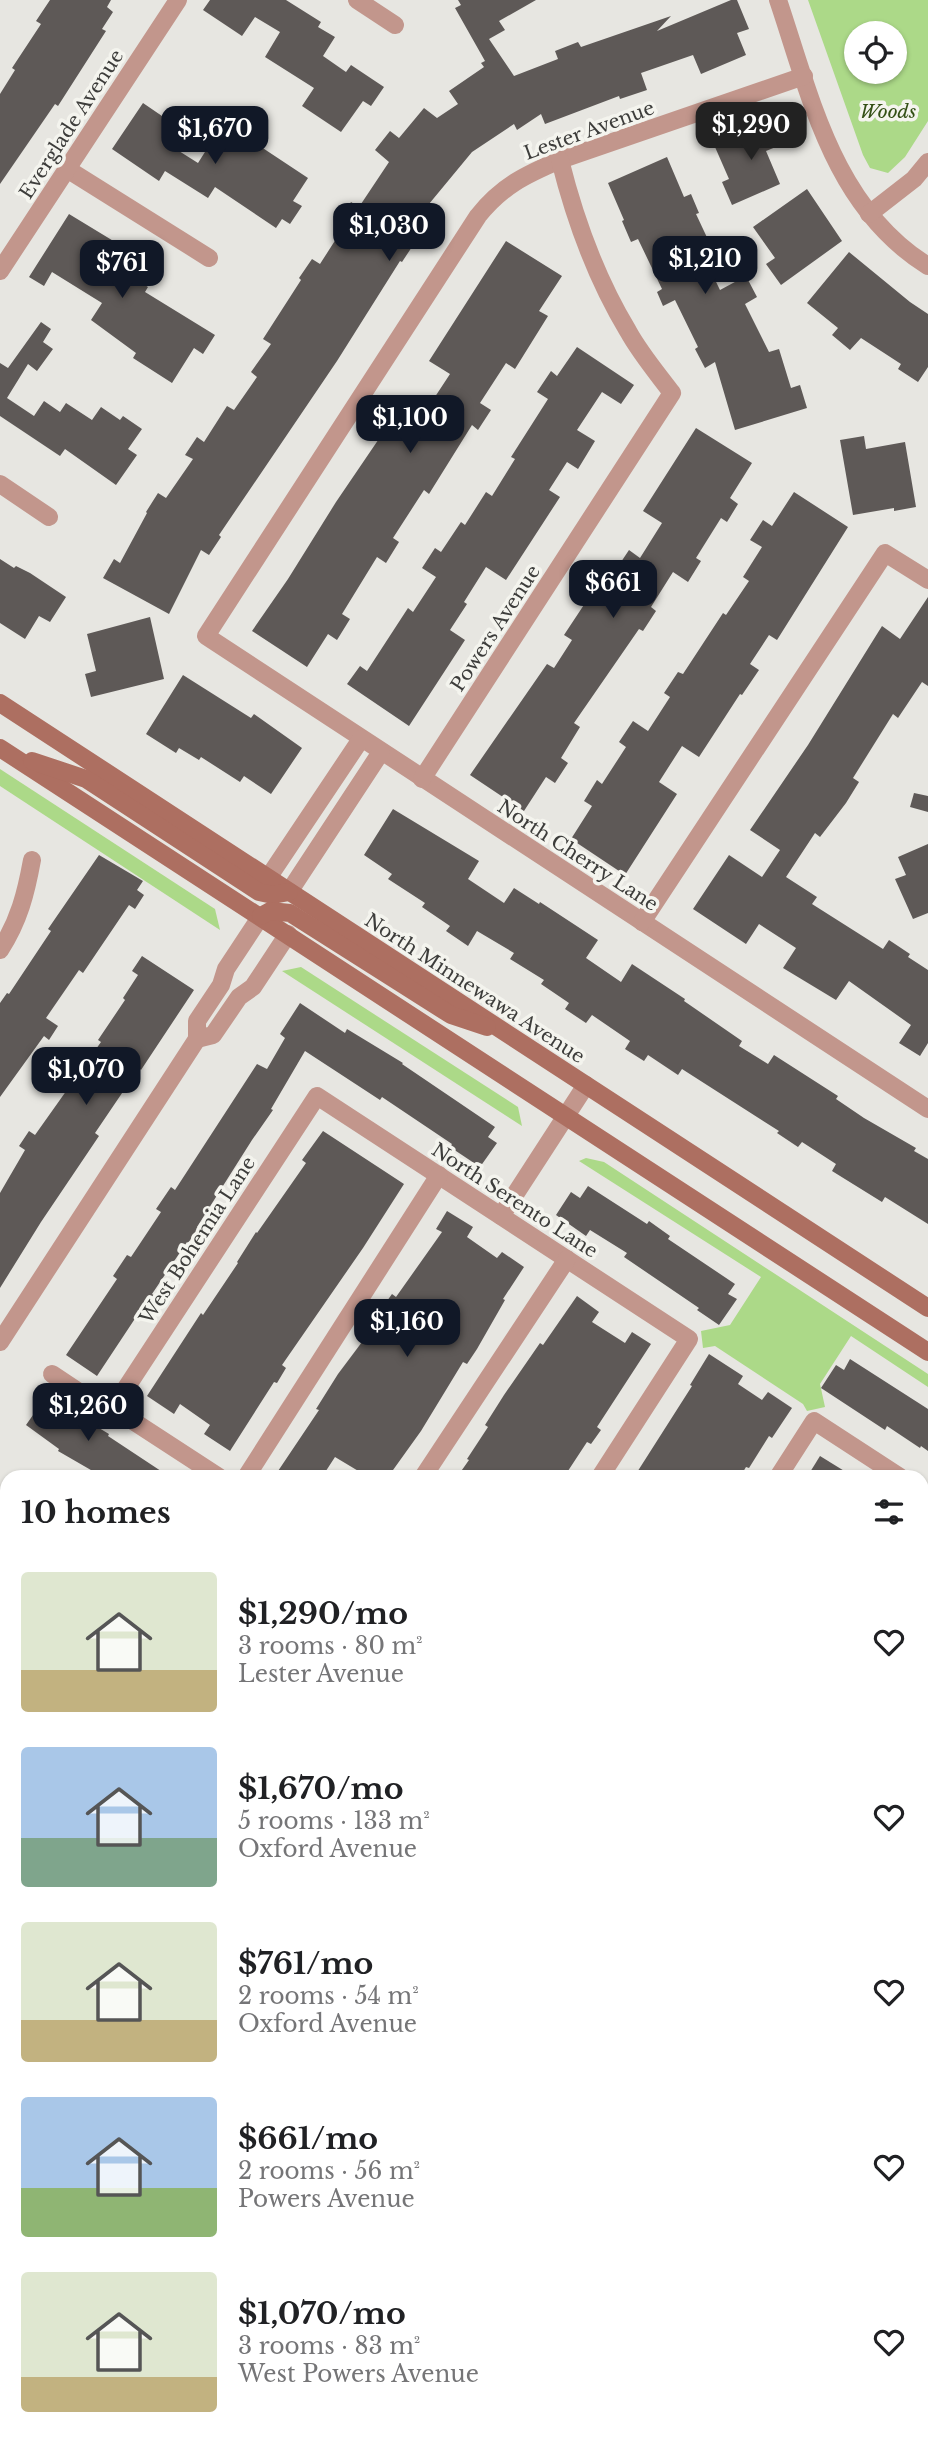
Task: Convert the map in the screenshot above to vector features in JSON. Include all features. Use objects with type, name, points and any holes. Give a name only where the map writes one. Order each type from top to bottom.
[{"type":"main road","name":"North Minnewawa Avenue","points":[[0,702],[928,1308]]},
{"type":"main road","points":[[4,751],[86,779],[259,892],[273,895],[289,892]]},
{"type":"main road","points":[[4,751],[928,1353]]},
{"type":"main road","points":[[261,916],[270,911],[290,913],[451,1016],[511,1035]]},
{"type":"street","name":"Everglade Avenue","points":[[0,271],[178,0]]},
{"type":"street","points":[[358,0],[395,25]]},
{"type":"street","points":[[778,0],[842,175],[869,214],[894,240],[928,266]]},
{"type":"street","name":"Lester Avenue","points":[[206,636],[492,198],[529,173],[560,160],[804,76]]},
{"type":"street","name":"Powers Avenue","points":[[422,779],[672,393],[628,332],[594,267],[572,206],[560,160]]},
{"type":"street","points":[[869,214],[915,179],[928,162]]},
{"type":"street","points":[[67,169],[209,258]]},
{"type":"street","points":[[0,484],[49,517]]},
{"type":"street","points":[[642,922],[885,553],[928,580]]},
{"type":"street","name":"North Cherry Lane","points":[[206,636],[928,1109]]},
{"type":"street","points":[[268,878],[361,739]]},
{"type":"street","points":[[289,892],[381,752]]},
{"type":"street","points":[[0,950],[13,930],[26,895],[32,860]]},
{"type":"street","points":[[0,1342],[197,1039],[197,1021],[221,985],[226,969],[261,916]]},
{"type":"street","points":[[197,1039],[214,1035],[239,997],[253,987],[288,934]]},
{"type":"street","points":[[221,985],[239,997]]},
{"type":"street","points":[[501,1216],[586,1085]]},
{"type":"street","name":"North Serento Lane","points":[[317,1096],[689,1339],[605,1470]]},
{"type":"street","name":"West Bohemia Lane","points":[[113,1408],[317,1096]]},
{"type":"street","points":[[250,1470],[439,1175]]},
{"type":"street","points":[[428,1470],[567,1259]]},
{"type":"street","points":[[52,1374],[97,1404],[113,1408],[208,1470]]},
{"type":"street","points":[[782,1470],[814,1421],[889,1470]]},
{"type":"green space","name":"Woods","points":[[808,0],[928,0],[928,121],[905,157],[888,173],[870,168]]},
{"type":"green space","points":[[0,769],[215,909],[220,930],[0,786]]},
{"type":"green space","points":[[301,967],[518,1107],[522,1126],[282,971]]},
{"type":"green space","points":[[586,1158],[604,1162],[928,1374],[928,1387],[851,1336],[820,1384],[825,1407],[807,1411],[803,1404],[715,1346],[703,1348],[701,1331],[730,1325],[761,1277],[579,1161]]},
{"type":"building","points":[[50,0],[111,0],[107,7],[113,12],[102,29],[106,31],[58,106],[55,104],[0,184],[0,94],[15,70],[12,68],[41,24],[36,21]]},
{"type":"building","points":[[210,0],[286,0],[321,22],[318,27],[335,37],[323,56],[346,72],[351,65],[384,87],[371,106],[363,101],[341,132],[302,106],[314,88],[265,57],[280,32],[255,17],[242,36],[203,10]]},
{"type":"building","points":[[458,0],[536,0],[499,21],[505,30],[489,39],[514,76],[558,59],[555,51],[578,42],[581,47],[671,16],[657,31],[731,0],[737,0],[749,29],[737,33],[746,55],[701,74],[693,55],[641,73],[647,90],[620,99],[619,96],[545,124],[541,114],[517,130],[514,124],[472,152],[429,204],[437,209],[219,535],[221,537],[209,555],[201,550],[169,614],[103,578],[114,559],[120,563],[158,493],[166,498],[193,459],[185,455],[197,437],[204,442],[227,406],[234,410],[257,377],[251,372],[271,344],[263,339],[301,280],[299,278],[312,259],[320,264],[345,225],[339,221],[351,202],[359,207],[389,162],[375,150],[390,131],[399,138],[424,108],[437,118],[458,104],[449,91],[484,67],[481,63],[485,61],[455,8],[461,5]]},
{"type":"building","points":[[143,103],[162,116],[165,112],[184,125],[171,146],[198,163],[217,133],[227,139],[234,129],[308,178],[293,201],[302,206],[290,224],[282,219],[276,228],[215,187],[208,198],[165,171],[159,181],[112,149]]},
{"type":"building","points":[[779,120],[788,142],[766,151],[780,184],[732,205],[722,182],[729,179],[715,147]]},
{"type":"building","points":[[667,157],[684,197],[691,194],[699,213],[696,214],[711,246],[701,251],[720,290],[746,276],[757,297],[745,304],[769,352],[779,349],[791,388],[800,385],[807,408],[735,430],[715,362],[705,368],[675,300],[663,306],[657,292],[662,289],[638,239],[631,242],[608,183]]},
{"type":"building","points":[[807,189],[842,241],[781,285],[766,264],[775,258],[753,227]]},
{"type":"building","points":[[69,214],[120,245],[109,262],[148,287],[145,292],[215,335],[203,354],[194,348],[172,383],[133,358],[136,353],[91,320],[102,303],[52,272],[44,286],[29,277]]},
{"type":"building","points":[[506,241],[562,276],[539,311],[548,316],[515,369],[506,363],[480,403],[491,410],[478,430],[472,425],[429,494],[424,490],[393,538],[399,542],[386,563],[377,557],[342,614],[350,619],[337,640],[328,634],[307,667],[252,631],[406,399],[425,412],[450,374],[429,361]]},
{"type":"building","points":[[849,252],[928,314],[928,367],[918,382],[898,369],[901,364],[861,338],[850,350],[832,335],[838,328],[807,303]]},
{"type":"building","points":[[41,322],[51,329],[43,342],[53,349],[37,371],[28,364],[7,398],[34,416],[44,401],[60,412],[66,403],[92,420],[101,407],[120,420],[123,416],[142,429],[128,449],[137,455],[116,485],[65,449],[60,456],[0,416],[0,363],[8,368]]},
{"type":"building","points":[[577,347],[634,385],[621,404],[602,392],[577,430],[595,441],[578,469],[567,462],[549,490],[560,497],[506,580],[486,567],[450,630],[465,640],[409,726],[347,684],[360,666],[367,671],[408,608],[413,612],[436,577],[422,568],[435,548],[441,552],[461,522],[465,525],[486,492],[492,496],[515,459],[511,457],[548,399],[537,392],[551,371],[557,376]]},
{"type":"building","points":[[696,428],[752,463],[730,498],[738,504],[727,522],[721,518],[696,558],[701,561],[688,582],[673,572],[651,607],[656,611],[643,631],[639,629],[574,723],[580,727],[561,758],[568,763],[555,783],[546,777],[524,811],[470,775],[547,664],[554,668],[572,640],[564,635],[605,573],[611,577],[629,550],[640,558],[662,523],[643,511]]},
{"type":"building","points":[[864,436],[866,449],[905,442],[916,507],[853,515],[840,440]]},
{"type":"building","points":[[794,492],[848,527],[777,640],[769,635],[750,664],[759,670],[699,757],[682,746],[659,782],[677,794],[625,875],[571,839],[592,806],[584,801],[597,780],[602,784],[626,747],[619,742],[633,721],[648,731],[670,697],[664,693],[678,672],[683,674],[723,613],[726,615],[749,581],[743,577],[762,547],[750,540],[763,520],[772,526]]},
{"type":"building","points":[[0,559],[14,568],[16,566],[30,573],[66,597],[50,622],[39,616],[25,639],[0,623]]},
{"type":"building","points":[[928,597],[928,686],[922,682],[898,718],[893,714],[853,778],[859,782],[846,803],[820,837],[815,833],[786,877],[817,897],[812,904],[883,949],[889,940],[928,970],[928,1043],[920,1056],[899,1043],[911,1025],[849,981],[836,1000],[783,968],[796,948],[759,924],[746,944],[693,909],[729,855],[762,877],[780,850],[750,830],[808,745],[882,626],[900,639]]},
{"type":"building","points":[[150,617],[164,679],[91,697],[85,674],[96,671],[87,634]]},
{"type":"building","points":[[183,675],[251,718],[254,714],[302,748],[271,794],[244,776],[240,782],[201,757],[199,760],[179,748],[176,753],[146,734]]},
{"type":"building","points":[[914,793],[928,796],[928,812],[910,807]]},
{"type":"building","points":[[393,809],[479,861],[468,879],[504,903],[514,888],[598,940],[586,958],[621,982],[632,964],[742,1041],[739,1046],[768,1064],[774,1055],[838,1096],[836,1099],[864,1118],[916,1148],[914,1151],[928,1159],[928,1224],[885,1197],[882,1202],[832,1171],[836,1164],[802,1142],[798,1147],[777,1133],[779,1131],[682,1069],[678,1075],[648,1055],[644,1061],[625,1049],[630,1041],[592,1015],[586,1023],[565,1009],[569,1003],[541,984],[544,980],[510,959],[514,953],[477,931],[468,946],[446,931],[450,926],[422,907],[425,903],[388,879],[392,874],[364,855]]},
{"type":"building","points":[[928,844],[928,913],[913,919],[895,879],[906,875],[898,857]]},
{"type":"building","points":[[99,855],[143,881],[137,890],[144,895],[135,909],[129,905],[83,973],[79,970],[46,1018],[58,1026],[49,1040],[44,1036],[0,1097],[0,1003],[7,993],[9,994],[51,931],[48,929]]},
{"type":"building","points":[[142,956],[194,990],[95,1133],[99,1136],[0,1288],[0,1193],[25,1150],[19,1146],[29,1131],[35,1135],[101,1042],[98,1040],[138,975],[132,971]]},
{"type":"building","points":[[300,1003],[345,1033],[347,1029],[403,1063],[495,1127],[488,1137],[497,1143],[480,1167],[450,1147],[452,1144],[382,1097],[380,1100],[305,1051],[271,1109],[273,1110],[197,1227],[199,1228],[152,1294],[155,1296],[145,1310],[142,1308],[97,1376],[66,1355],[117,1279],[113,1276],[127,1255],[131,1257],[161,1212],[156,1209],[171,1187],[175,1190],[257,1064],[267,1069],[285,1038],[280,1034]]},
{"type":"building","points":[[323,1131],[404,1184],[282,1365],[286,1368],[277,1383],[274,1382],[230,1451],[204,1434],[210,1425],[180,1404],[174,1414],[147,1396],[201,1313],[203,1315],[238,1263],[256,1232],[306,1163],[302,1160]]},
{"type":"building","points":[[588,1186],[647,1224],[649,1221],[670,1236],[668,1239],[735,1284],[728,1294],[737,1299],[719,1325],[697,1310],[699,1308],[624,1257],[627,1253],[590,1230],[586,1236],[556,1215],[571,1192],[580,1198]]},
{"type":"building","points":[[447,1211],[473,1227],[467,1237],[497,1258],[502,1252],[524,1267],[503,1299],[505,1300],[477,1349],[467,1364],[463,1362],[421,1431],[393,1470],[357,1470],[335,1457],[327,1470],[279,1470],[319,1410],[316,1409],[338,1374],[386,1310],[382,1308],[392,1294],[396,1297],[442,1232],[436,1229]]},
{"type":"building","points":[[577,1296],[599,1312],[592,1322],[625,1343],[632,1332],[651,1344],[597,1427],[601,1430],[591,1444],[587,1442],[569,1470],[462,1470],[504,1395],[540,1343],[543,1345]]},
{"type":"building","points":[[709,1354],[743,1376],[738,1384],[762,1400],[768,1392],[792,1408],[772,1438],[769,1436],[749,1468],[744,1470],[638,1470],[692,1386],[690,1385]]},
{"type":"building","points":[[850,1359],[928,1409],[928,1451],[887,1426],[885,1430],[821,1388],[836,1365],[844,1370]]},
{"type":"building","points":[[47,1395],[159,1470],[91,1470],[58,1451],[59,1449],[26,1425]]},
{"type":"building","points":[[820,1456],[843,1470],[811,1470]]}]
